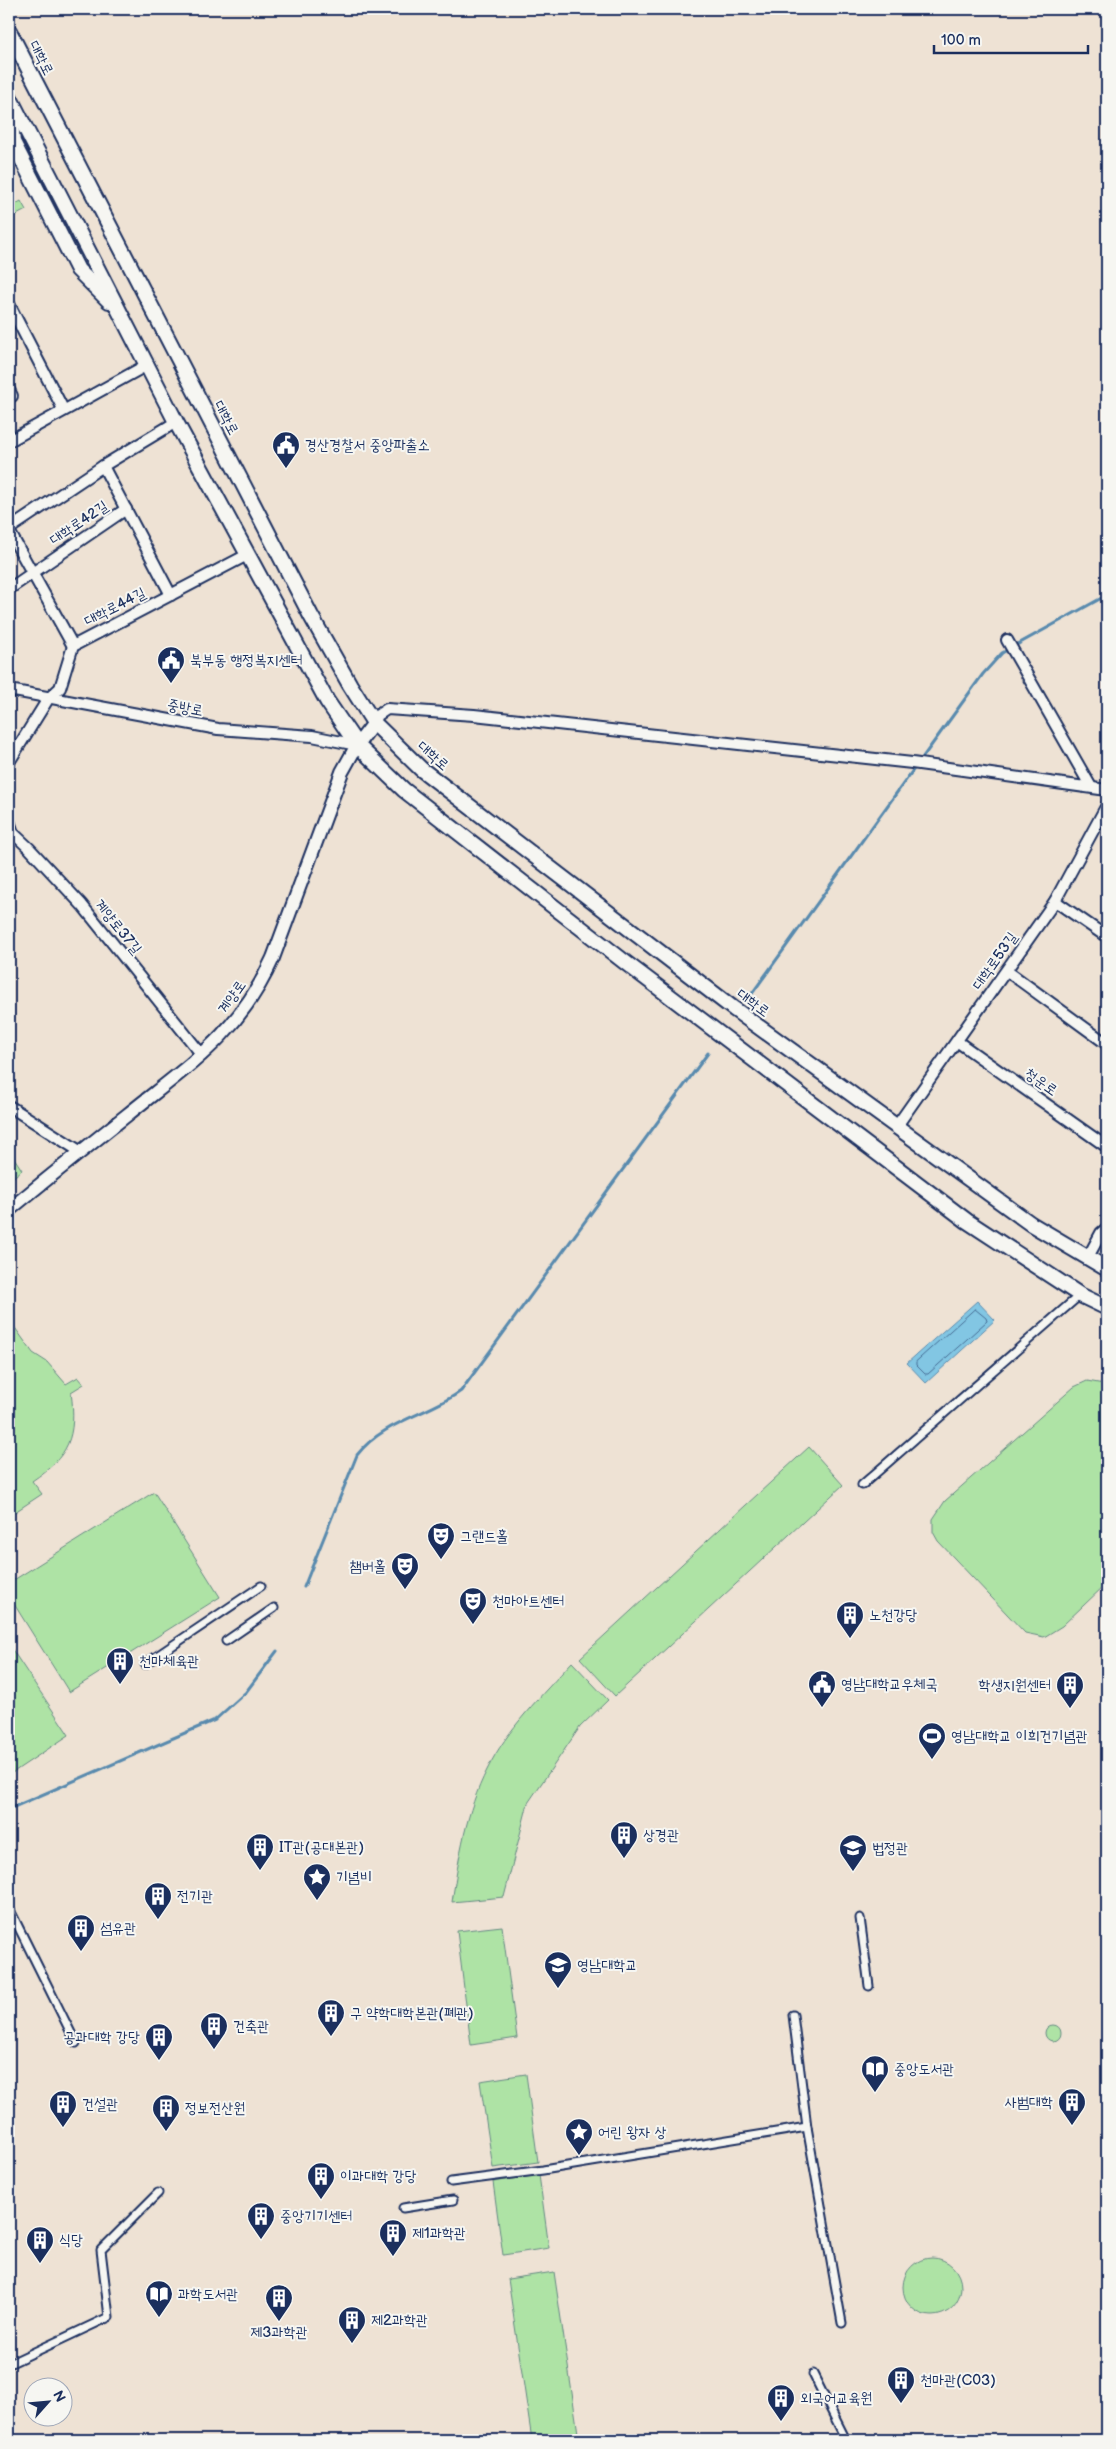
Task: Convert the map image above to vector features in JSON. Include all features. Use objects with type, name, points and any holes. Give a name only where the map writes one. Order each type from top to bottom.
[{"type":"main road","name":"대학로","points":[[9,31],[302,599],[350,685],[374,722],[421,769],[726,1004],[1031,1224],[1087,1259],[1107,1269]]},
{"type":"main road","points":[[9,96],[176,422],[324,697],[357,744],[404,790],[626,963],[967,1221],[1080,1295],[1107,1308]]},
{"type":"main road","points":[[9,101],[13,142],[78,270],[119,312]]},
{"type":"street","points":[[9,304],[63,409]]},
{"type":"street","points":[[9,441],[63,409],[147,365]]},
{"type":"street","points":[[9,390],[12,396],[9,397]]},
{"type":"street","points":[[33,572],[9,530],[103,466],[176,422]]},
{"type":"street","name":"대학로42길","points":[[9,589],[126,510],[103,466]]},
{"type":"street","name":"대학로44길","points":[[126,510],[171,595]]},
{"type":"street","name":"대학로44길","points":[[33,572],[73,646],[248,555]]},
{"type":"street","points":[[1007,640],[1090,787]]},
{"type":"street","points":[[9,762],[48,699],[60,688],[73,646]]},
{"type":"street","name":"중방로","points":[[9,690],[48,699],[218,729],[312,736],[357,744]]},
{"type":"street","points":[[374,722],[378,715],[387,709],[474,715],[912,763],[927,767],[1107,790]]},
{"type":"street","name":"계양로","points":[[9,1210],[202,1055],[243,1013],[263,980],[342,772],[357,744],[374,722]]},
{"type":"street","name":"대학로53길","points":[[896,1127],[958,1042],[1055,901],[1107,805]]},
{"type":"street","name":"계양로37길","points":[[9,822],[13,833],[30,848],[82,906],[202,1055]]},
{"type":"street","points":[[1055,901],[1107,937]]},
{"type":"street","points":[[1006,971],[1107,1044]]},
{"type":"street","name":"청운로","points":[[958,1042],[1107,1147]]},
{"type":"street","points":[[9,1106],[80,1152]]},
{"type":"street","points":[[1087,1259],[1101,1234],[1107,1228]]},
{"type":"street","points":[[862,1485],[1080,1295]]},
{"type":"street","points":[[145,1664],[261,1586]]},
{"type":"street","points":[[226,1640],[274,1608]]},
{"type":"street","points":[[9,1908],[76,2044]]},
{"type":"street","points":[[860,1918],[869,1986]]},
{"type":"street","points":[[793,2015],[806,2127],[842,2323]]},
{"type":"street","points":[[451,2182],[543,2170],[806,2127]]},
{"type":"street","points":[[9,2364],[109,2317],[101,2250],[158,2193]]},
{"type":"street","points":[[403,2208],[453,2200]]},
{"type":"street","points":[[813,2374],[846,2440]]},
{"type":"green space","points":[[21,201],[26,210],[9,219],[9,208]]},
{"type":"green space","points":[[9,1150],[22,1170],[9,1181]]},
{"type":"green space","points":[[13,1325],[33,1353],[47,1362],[66,1384],[78,1377],[84,1384],[71,1392],[73,1421],[68,1444],[55,1463],[32,1481],[42,1494],[9,1516],[9,1328]]},
{"type":"green space","points":[[1087,1381],[1104,1384],[1107,1388],[1107,1585],[1062,1626],[1044,1637],[1025,1633],[938,1541],[933,1532],[933,1519],[945,1501],[1074,1387]]},
{"type":"green space","points":[[809,1447],[843,1485],[615,1696],[580,1658]]},
{"type":"green space","points":[[154,1492],[220,1597],[69,1692],[9,1596],[9,1583]]},
{"type":"green space","points":[[9,1645],[69,1735],[9,1775]]},
{"type":"green space","points":[[572,1662],[608,1700],[580,1727],[528,1803],[504,1897],[452,1902],[469,1818],[487,1770],[504,1740]]},
{"type":"green space","points":[[502,1926],[517,2038],[471,2045],[457,1931]]},
{"type":"green space","points":[[1053,2025],[1059,2027],[1061,2033],[1059,2039],[1053,2041],[1047,2039],[1045,2033],[1047,2027]]},
{"type":"green space","points":[[526,2074],[538,2162],[493,2168],[480,2081]]},
{"type":"green space","points":[[539,2175],[549,2248],[503,2255],[493,2182]]},
{"type":"green space","points":[[926,2258],[938,2258],[953,2266],[961,2281],[961,2293],[953,2308],[938,2316],[926,2316],[911,2308],[903,2293],[903,2281],[911,2266]]},
{"type":"green space","points":[[554,2272],[579,2440],[532,2440],[508,2279]]},
{"type":"water","points":[[977,1301],[995,1320],[926,1383],[907,1363]]},
{"type":"waterway","points":[[920,761],[983,674],[1002,653],[1107,595]]},
{"type":"waterway","points":[[751,995],[916,766]]},
{"type":"waterway","points":[[304,1587],[357,1455],[380,1434],[461,1391],[708,1053]]},
{"type":"waterway","points":[[9,1809],[215,1720],[246,1692],[277,1651]]},
{"type":"place","name":"경산경찰서 중앙파출소","points":[[286,469]]},
{"type":"place","name":"북부동 행정복지센터","points":[[171,684]]},
{"type":"place","name":"그랜드홀","points":[[441,1560]]},
{"type":"place","name":"챔버홀","points":[[405,1590]]},
{"type":"place","name":"천마아트센터","points":[[473,1625]]},
{"type":"place","name":"노천강당","points":[[850,1639]]},
{"type":"place","name":"천마체육관","points":[[120,1685]]},
{"type":"place","name":"영남대학교우체국","points":[[822,1708]]},
{"type":"place","name":"학생지원센터","points":[[1070,1709]]},
{"type":"place","name":"영남대학교 이희건기념관","points":[[932,1760]]},
{"type":"place","name":"상경관","points":[[624,1859]]},
{"type":"place","name":"IT관(공대본관)","points":[[260,1871]]},
{"type":"place","name":"법정관","points":[[853,1872]]},
{"type":"place","name":"기념비","points":[[317,1901]]},
{"type":"place","name":"전기관","points":[[158,1920]]},
{"type":"place","name":"섬유관","points":[[81,1952]]},
{"type":"place","name":"영남대학교","points":[[558,1989]]},
{"type":"place","name":"구 약학대학본관(폐관)","points":[[331,2037]]},
{"type":"place","name":"건축관","points":[[214,2050]]},
{"type":"place","name":"공과대학 강당","points":[[159,2061]]},
{"type":"place","name":"중앙도서관","points":[[875,2093]]},
{"type":"place","name":"사범대학","points":[[1072,2126]]},
{"type":"place","name":"건설관","points":[[63,2128]]},
{"type":"place","name":"정보전산원","points":[[166,2132]]},
{"type":"place","name":"어린 왕자 상","points":[[579,2156]]},
{"type":"place","name":"이과대학 강당","points":[[321,2200]]},
{"type":"place","name":"중앙기기센터","points":[[261,2240]]},
{"type":"place","name":"제1과학관","points":[[393,2257]]},
{"type":"place","name":"식당","points":[[40,2264]]},
{"type":"place","name":"과학도서관","points":[[159,2318]]},
{"type":"place","name":"제3과학관","points":[[279,2322]]},
{"type":"place","name":"제2과학관","points":[[352,2344]]},
{"type":"place","name":"천마관(C03)","points":[[901,2404]]},
{"type":"place","name":"외국어교육원","points":[[781,2422]]}]
